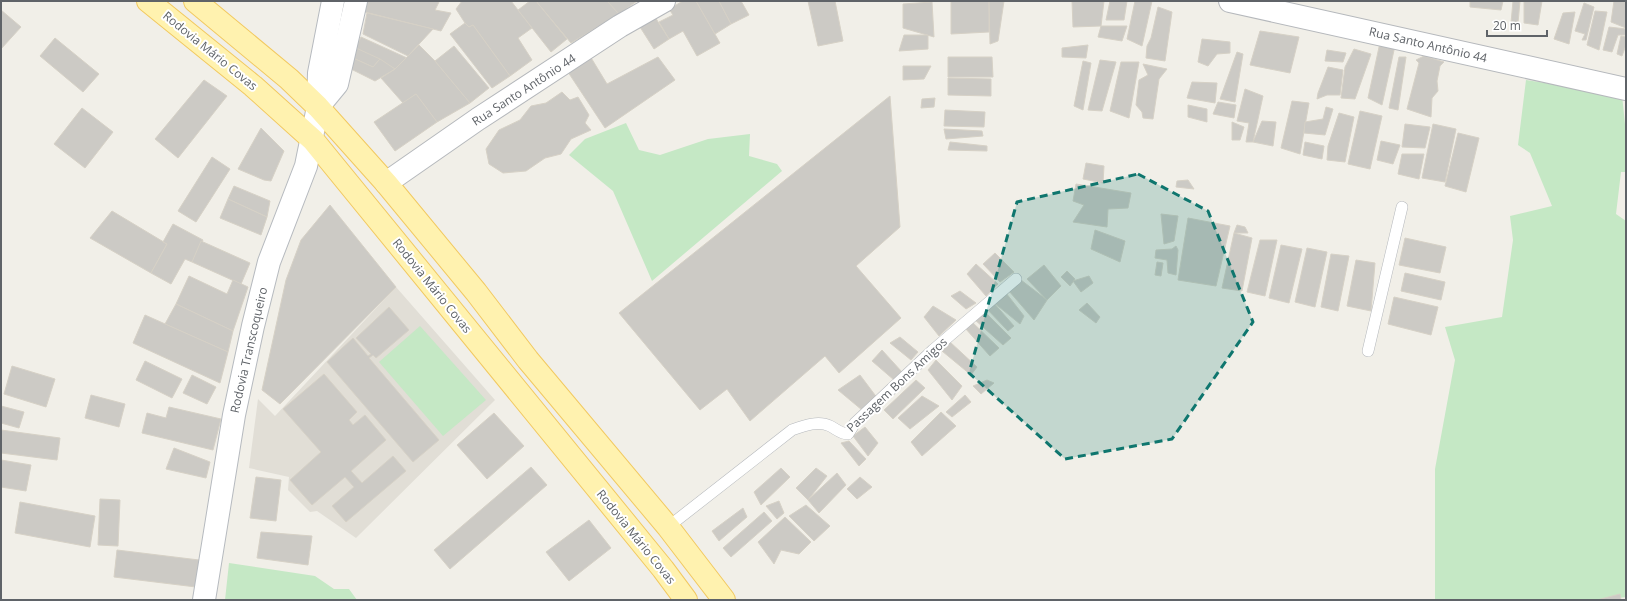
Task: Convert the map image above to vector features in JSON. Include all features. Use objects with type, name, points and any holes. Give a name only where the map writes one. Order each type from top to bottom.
[{"type":"main road","name":"Rodovia Mário Covas","points":[[148,1],[253,86],[313,140],[663,569],[686,600]]},
{"type":"main road","points":[[195,1],[289,79],[318,107],[386,183],[551,389],[588,430],[668,527],[724,600]]},
{"type":"street","name":"Rodovia Transcoqueiro","points":[[204,600],[234,415],[252,326],[269,262],[306,166],[313,140],[318,107],[319,73],[332,1]]},
{"type":"street","points":[[318,107],[337,84],[356,1]]},
{"type":"street","name":"Rua Santo Antônio 44","points":[[386,183],[478,119],[620,26],[664,1]]},
{"type":"street","name":"Rua Santo Antônio 44","points":[[1230,1],[1626,89]]},
{"type":"lane","points":[[1368,351],[1402,206]]},
{"type":"lane","name":"Passagem Bons Amigos","points":[[668,527],[792,430],[818,423],[828,425],[844,434],[848,434],[855,423],[933,350],[1016,279]]},
{"type":"highlighted area","points":[[1138,174],[1208,211],[1253,322],[1172,439],[1065,459],[969,373],[1017,202]]},
{"type":"shaded area","points":[[396,287],[495,400],[356,538],[317,511],[310,512],[288,490],[289,477],[249,468],[258,399],[275,416]]},
{"type":"green space","points":[[1526,80],[1622,95],[1626,134],[1626,172],[1621,172],[1616,214],[1626,221],[1626,597],[1606,600],[1435,600],[1435,469],[1455,360],[1445,327],[1502,317],[1513,240],[1510,216],[1552,206],[1530,153],[1518,145]]},
{"type":"green space","points":[[626,123],[639,150],[660,155],[708,139],[750,134],[749,156],[777,164],[782,171],[652,281],[613,191],[569,155],[585,139]]},
{"type":"green space","points":[[420,326],[486,400],[443,436],[379,362]]},
{"type":"green space","points":[[229,563],[315,576],[334,589],[349,589],[357,600],[225,600]]},
{"type":"building","points":[[365,1],[434,1],[439,2],[435,10],[451,13],[441,31],[361,11]]},
{"type":"building","points":[[462,1],[511,1],[532,28],[518,38],[532,60],[510,76],[473,25],[469,27],[456,9]]},
{"type":"building","points":[[530,1],[536,1],[567,39],[551,52],[518,10]]},
{"type":"building","points":[[536,1],[608,1],[619,14],[571,43]]},
{"type":"building","points":[[607,1],[637,1],[619,14]]},
{"type":"building","points":[[683,1],[696,1],[720,43],[697,56],[683,31],[669,39],[659,22],[673,15],[669,9]]},
{"type":"building","points":[[696,1],[719,1],[731,24],[715,34]]},
{"type":"building","points":[[719,1],[741,1],[749,15],[731,24]]},
{"type":"building","points":[[808,1],[835,1],[843,41],[818,46]]},
{"type":"building","points":[[951,1],[989,1],[989,32],[951,34]]},
{"type":"building","points":[[989,1],[1004,1],[998,41],[990,44]]},
{"type":"building","points":[[1072,1],[1104,1],[1101,26],[1073,27]]},
{"type":"building","points":[[1110,1],[1127,1],[1124,20],[1106,20]]},
{"type":"building","points":[[1135,1],[1152,1],[1142,46],[1127,39]]},
{"type":"building","points":[[1470,1],[1503,1],[1501,10],[1470,7]]},
{"type":"building","points":[[1513,1],[1520,1],[1518,23],[1511,23]]},
{"type":"building","points":[[1524,1],[1542,1],[1538,25],[1524,23]]},
{"type":"building","points":[[1614,1],[1626,2],[1626,28],[1611,22]]},
{"type":"building","points":[[932,2],[934,37],[903,28],[903,4]]},
{"type":"building","points":[[1584,3],[1594,7],[1586,40],[1582,40],[1585,34],[1575,31]]},
{"type":"building","points":[[1158,7],[1172,12],[1165,61],[1146,58],[1147,46],[1151,38]]},
{"type":"building","points":[[1,10],[21,27],[1,49]]},
{"type":"building","points":[[1595,11],[1607,12],[1599,50],[1587,45]]},
{"type":"building","points":[[1575,12],[1569,44],[1554,39],[1563,13]]},
{"type":"building","points":[[367,13],[433,29],[408,56],[363,34]]},
{"type":"building","points":[[655,17],[669,39],[654,49],[640,27]]},
{"type":"building","points":[[465,23],[469,27],[473,25],[510,76],[492,88],[450,34]]},
{"type":"building","points":[[1101,26],[1127,26],[1122,41],[1098,37]]},
{"type":"building","points":[[1609,27],[1626,29],[1626,35],[1618,35],[1612,52],[1603,50]]},
{"type":"building","points":[[1260,31],[1299,37],[1290,73],[1250,65]]},
{"type":"building","points":[[904,35],[928,35],[928,49],[899,51]]},
{"type":"building","points":[[1621,36],[1626,37],[1626,45],[1622,56],[1617,54]]},
{"type":"building","points":[[361,37],[407,58],[395,69],[356,48]]},
{"type":"building","points":[[55,38],[99,74],[83,92],[40,56]]},
{"type":"building","points":[[1381,38],[1396,41],[1382,105],[1368,98]]},
{"type":"building","points":[[1202,39],[1230,42],[1230,53],[1217,54],[1208,66],[1198,62]]},
{"type":"building","points":[[419,45],[435,61],[470,103],[437,122],[416,94],[403,103],[381,78],[395,69]]},
{"type":"building","points":[[1088,45],[1086,58],[1062,57],[1062,48]]},
{"type":"building","points":[[454,46],[489,88],[470,103],[435,61]]},
{"type":"building","points":[[356,48],[380,59],[373,67],[353,58]]},
{"type":"building","points":[[1354,49],[1371,54],[1355,99],[1341,98],[1345,67]]},
{"type":"building","points":[[1327,50],[1346,53],[1343,62],[1325,61]]},
{"type":"building","points":[[1237,52],[1243,54],[1235,102],[1220,99]]},
{"type":"building","points":[[590,56],[607,84],[658,57],[675,80],[605,128],[568,72]]},
{"type":"building","points":[[1424,56],[1444,62],[1440,66],[1437,81],[1438,91],[1432,98],[1431,117],[1407,109],[1419,63],[1416,60]]},
{"type":"building","points":[[948,57],[992,57],[993,77],[948,77]]},
{"type":"building","points":[[1399,57],[1406,57],[1398,110],[1389,108]]},
{"type":"building","points":[[353,58],[373,67],[380,59],[395,69],[375,81],[351,69]]},
{"type":"building","points":[[1100,60],[1116,62],[1102,111],[1088,110]]},
{"type":"building","points":[[1083,61],[1091,63],[1083,110],[1074,106]]},
{"type":"building","points":[[1121,62],[1139,62],[1129,118],[1110,111]]},
{"type":"building","points":[[1143,64],[1167,69],[1159,79],[1153,119],[1143,118],[1142,112],[1136,105],[1139,80],[1148,75]]},
{"type":"building","points":[[903,66],[931,66],[924,79],[903,80]]},
{"type":"building","points":[[1328,67],[1343,70],[1340,95],[1327,95],[1317,99],[1318,93]]},
{"type":"building","points":[[948,78],[991,79],[991,96],[948,95]]},
{"type":"building","points":[[204,80],[227,96],[178,158],[155,139]]},
{"type":"building","points":[[1192,82],[1217,83],[1215,103],[1187,98]]},
{"type":"building","points":[[1245,89],[1263,96],[1253,142],[1246,142],[1249,123],[1237,121]]},
{"type":"building","points":[[562,92],[570,100],[578,97],[589,115],[585,123],[591,130],[571,139],[561,154],[545,158],[526,171],[503,173],[489,164],[486,149],[499,130],[520,120],[531,106],[546,103]]},
{"type":"building","points":[[416,94],[437,122],[395,151],[374,122]]},
{"type":"building","points":[[890,96],[900,227],[856,266],[901,318],[839,373],[825,356],[750,421],[727,389],[700,410],[619,313]]},
{"type":"building","points":[[935,98],[934,107],[921,108],[922,99]]},
{"type":"building","points":[[1292,101],[1309,103],[1300,154],[1281,148]]},
{"type":"building","points":[[1218,102],[1236,105],[1234,118],[1213,114]]},
{"type":"building","points":[[1188,105],[1207,109],[1207,122],[1188,117]]},
{"type":"building","points":[[1326,107],[1333,109],[1325,135],[1304,133],[1305,122],[1323,119]]},
{"type":"building","points":[[82,108],[113,132],[85,168],[54,144]]},
{"type":"building","points":[[945,110],[985,112],[984,127],[944,126]]},
{"type":"building","points":[[1360,111],[1382,116],[1370,169],[1348,164]]},
{"type":"building","points":[[1339,113],[1354,117],[1345,162],[1327,160],[1328,146]]},
{"type":"building","points":[[1262,121],[1276,122],[1273,146],[1253,142]]},
{"type":"building","points":[[1232,122],[1244,127],[1240,140],[1232,140]]},
{"type":"building","points":[[1405,124],[1430,127],[1425,148],[1402,147]]},
{"type":"building","points":[[1433,124],[1456,129],[1445,182],[1422,178]]},
{"type":"building","points":[[261,128],[284,151],[271,181],[264,180],[238,169]]},
{"type":"building","points":[[944,129],[982,131],[983,136],[946,139]]},
{"type":"building","points":[[1458,133],[1479,138],[1466,192],[1445,186]]},
{"type":"building","points":[[1381,141],[1400,145],[1393,164],[1377,160]]},
{"type":"building","points":[[950,142],[987,146],[987,151],[948,150]]},
{"type":"building","points":[[1305,142],[1324,146],[1322,159],[1303,155]]},
{"type":"building","points":[[1402,154],[1424,154],[1419,179],[1398,174]]},
{"type":"building","points":[[212,157],[230,169],[196,222],[178,211]]},
{"type":"building","points":[[1086,163],[1104,166],[1103,183],[1083,179]]},
{"type":"building","points":[[1188,180],[1194,189],[1176,187],[1177,181]]},
{"type":"building","points":[[1076,184],[1131,193],[1128,208],[1108,209],[1107,227],[1073,222],[1084,205],[1073,201]]},
{"type":"building","points":[[234,186],[270,201],[267,217],[228,199]]},
{"type":"building","points":[[228,199],[267,217],[261,235],[220,218]]},
{"type":"building","points":[[330,205],[396,287],[280,404],[262,390],[286,280],[301,240]]},
{"type":"building","points":[[112,211],[167,244],[151,273],[90,238]]},
{"type":"building","points":[[1161,214],[1178,216],[1174,241],[1164,244]]},
{"type":"building","points":[[1188,218],[1230,226],[1216,286],[1178,280]]},
{"type":"building","points":[[173,224],[203,240],[192,262],[185,259],[171,284],[151,273],[167,244],[163,242]]},
{"type":"building","points":[[1237,225],[1245,227],[1248,233],[1234,233]]},
{"type":"building","points":[[1095,230],[1125,241],[1120,262],[1091,249]]},
{"type":"building","points":[[1234,233],[1252,238],[1242,291],[1222,288]]},
{"type":"building","points":[[1405,238],[1446,247],[1440,273],[1399,265]]},
{"type":"building","points":[[1260,240],[1277,240],[1265,296],[1247,292]]},
{"type":"building","points":[[201,241],[250,263],[241,284],[192,262]]},
{"type":"building","points":[[1281,245],[1302,249],[1289,303],[1269,298]]},
{"type":"building","points":[[1176,246],[1178,250],[1176,275],[1168,273],[1167,260],[1155,258],[1156,250],[1172,249]]},
{"type":"building","points":[[1307,248],[1327,252],[1315,307],[1295,302]]},
{"type":"building","points":[[995,253],[1014,272],[1000,282],[983,264]]},
{"type":"building","points":[[1331,254],[1349,256],[1338,311],[1321,307]]},
{"type":"building","points":[[1356,260],[1375,263],[1371,311],[1347,306]]},
{"type":"building","points":[[1157,262],[1163,263],[1161,276],[1155,275]]},
{"type":"building","points":[[976,264],[998,284],[986,296],[967,274]]},
{"type":"building","points":[[1044,265],[1061,286],[1047,300],[1027,279]]},
{"type":"building","points":[[1067,271],[1075,279],[1070,286],[1061,277]]},
{"type":"building","points":[[1405,273],[1445,282],[1441,300],[1401,291]]},
{"type":"building","points":[[189,276],[227,294],[233,280],[248,287],[233,331],[176,304]]},
{"type":"building","points":[[1089,276],[1093,283],[1081,292],[1073,281]]},
{"type":"building","points":[[1021,280],[1047,300],[1034,320],[1009,291]]},
{"type":"building","points":[[960,291],[976,303],[966,309],[951,296]]},
{"type":"building","points":[[1006,293],[1024,316],[1020,324],[993,302]]},
{"type":"building","points":[[1394,297],[1438,307],[1431,335],[1388,324]]},
{"type":"building","points":[[993,302],[1014,326],[1008,331],[985,307]]},
{"type":"building","points":[[1087,303],[1100,317],[1096,323],[1079,310]]},
{"type":"building","points":[[176,304],[233,331],[228,352],[165,324]]},
{"type":"building","points":[[933,306],[956,320],[939,336],[924,317]]},
{"type":"building","points":[[389,307],[409,330],[376,358],[373,355],[369,358],[439,440],[413,462],[327,362],[353,338],[368,356],[371,354],[356,338]]},
{"type":"building","points":[[983,310],[1011,338],[1003,345],[974,319]]},
{"type":"building","points":[[145,315],[228,352],[220,383],[133,343]]},
{"type":"building","points":[[971,321],[999,348],[990,356],[965,328]]},
{"type":"building","points":[[900,337],[918,352],[911,360],[890,343]]},
{"type":"building","points":[[950,342],[977,367],[971,375],[942,351]]},
{"type":"building","points":[[882,350],[902,372],[894,380],[872,361]]},
{"type":"building","points":[[936,360],[962,386],[952,400],[928,370]]},
{"type":"building","points":[[145,361],[182,379],[172,398],[136,380]]},
{"type":"building","points":[[12,366],[55,379],[46,407],[4,394]]},
{"type":"building","points":[[324,374],[357,412],[349,420],[353,425],[365,415],[386,440],[351,471],[362,483],[393,456],[406,471],[346,522],[332,506],[354,487],[345,477],[312,505],[290,480],[321,452],[283,409]]},
{"type":"building","points":[[192,375],[216,387],[207,404],[183,393]]},
{"type":"building","points":[[860,375],[878,399],[862,410],[838,390]]},
{"type":"building","points":[[916,380],[925,388],[893,419],[884,410]]},
{"type":"building","points":[[987,380],[994,383],[981,394],[973,386]]},
{"type":"building","points":[[91,395],[125,404],[119,427],[85,418]]},
{"type":"building","points":[[965,395],[971,402],[952,417],[946,412]]},
{"type":"building","points":[[922,396],[939,406],[910,429],[898,418]]},
{"type":"building","points":[[1,406],[24,412],[19,428],[1,423]]},
{"type":"building","points":[[169,407],[221,419],[213,450],[142,433],[147,413],[166,418]]},
{"type":"building","points":[[941,412],[956,426],[922,456],[911,442]]},
{"type":"building","points":[[494,413],[524,446],[487,479],[457,445]]},
{"type":"building","points":[[865,427],[878,443],[868,456],[853,436]]},
{"type":"building","points":[[1,430],[60,438],[57,460],[1,453]]},
{"type":"building","points":[[849,441],[866,459],[859,466],[841,443]]},
{"type":"building","points":[[174,448],[210,462],[206,478],[166,469]]},
{"type":"building","points":[[1,460],[31,465],[26,491],[1,487]]},
{"type":"building","points":[[531,467],[547,485],[450,569],[434,550]]},
{"type":"building","points":[[781,468],[790,477],[761,505],[754,492]]},
{"type":"building","points":[[816,468],[827,476],[808,500],[796,488]]},
{"type":"building","points":[[837,473],[846,485],[819,513],[808,500]]},
{"type":"building","points":[[256,477],[281,480],[276,521],[250,518]]},
{"type":"building","points":[[860,477],[872,487],[857,499],[847,489]]},
{"type":"building","points":[[100,499],[120,500],[118,546],[98,545]]},
{"type":"building","points":[[779,501],[784,513],[777,519],[766,506]]},
{"type":"building","points":[[20,502],[95,516],[90,547],[15,533]]},
{"type":"building","points":[[806,505],[830,526],[814,541],[789,516]]},
{"type":"building","points":[[743,508],[747,517],[719,541],[712,531]]},
{"type":"building","points":[[764,512],[772,521],[731,557],[723,548]]},
{"type":"building","points":[[785,517],[811,542],[799,554],[781,550],[774,564],[758,542]]},
{"type":"building","points":[[589,520],[611,548],[569,581],[546,552]]},
{"type":"building","points":[[261,532],[312,536],[308,565],[257,558]]},
{"type":"building","points":[[117,550],[199,560],[196,587],[114,577]]},
{"type":"building","points":[[1620,594],[1621,600],[1597,600]]}]
